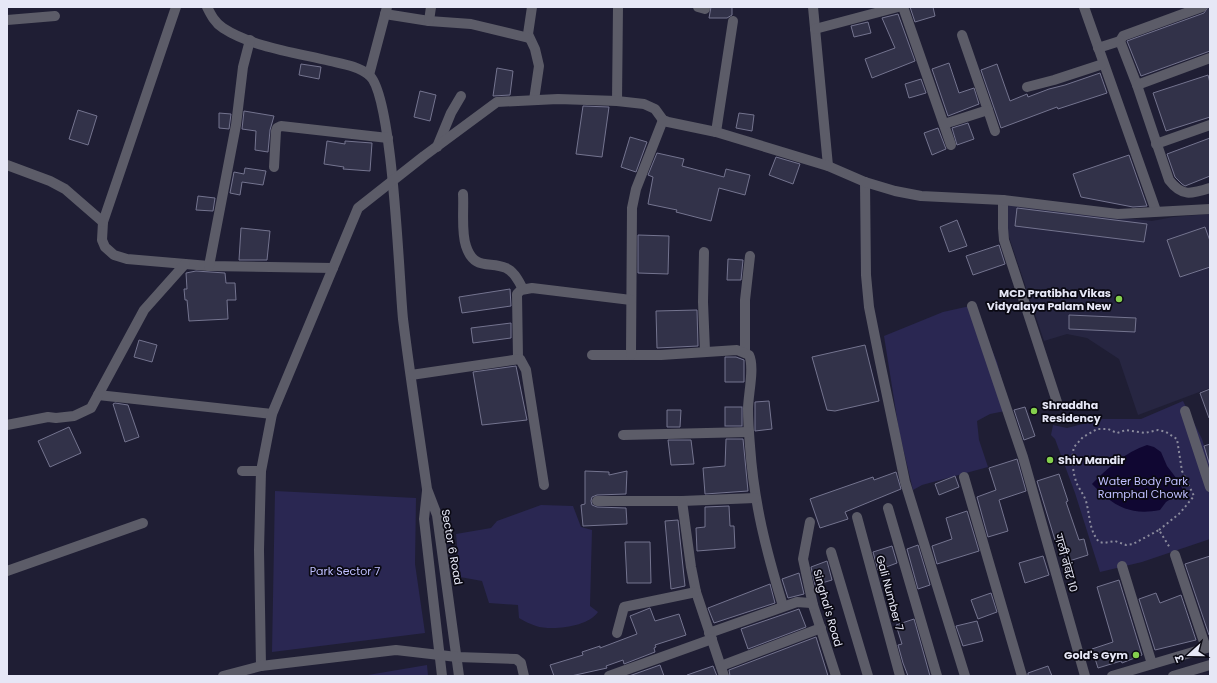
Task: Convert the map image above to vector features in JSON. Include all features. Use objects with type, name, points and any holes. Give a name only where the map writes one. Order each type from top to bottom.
[{"type":"street","points":[[176,7],[103,222],[102,244],[114,255],[127,258],[210,266],[333,268]]},
{"type":"street","points":[[206,7],[214,19],[223,28],[250,40],[353,66],[369,75],[378,90],[388,138],[403,318],[427,490]]},
{"type":"street","points":[[429,21],[431,7]]},
{"type":"street","points":[[532,7],[529,38],[535,49],[539,66],[534,100]]},
{"type":"street","points":[[617,101],[618,7]]},
{"type":"street","points":[[813,7],[828,166]]},
{"type":"street","points":[[815,29],[898,7]]},
{"type":"street","points":[[903,7],[951,145]]},
{"type":"street","points":[[1084,7],[1156,212]]},
{"type":"street","points":[[1098,48],[1120,40],[1123,36],[1202,7]]},
{"type":"street","points":[[369,75],[386,10],[429,21],[471,24],[529,38]]},
{"type":"street","points":[[7,20],[55,16]]},
{"type":"street","points":[[716,132],[733,21]]},
{"type":"street","points":[[962,35],[995,131]]},
{"type":"street","points":[[210,266],[236,125],[243,67],[250,40]]},
{"type":"street","points":[[1120,40],[1169,180],[1177,190],[1189,193],[1210,188]]},
{"type":"street","points":[[1137,85],[1210,58]]},
{"type":"street","points":[[1027,87],[1103,64]]},
{"type":"street","points":[[437,147],[451,113],[461,96]]},
{"type":"street","points":[[261,666],[259,550],[261,471],[272,414],[358,208],[497,102],[558,99],[617,101],[650,106],[655,109],[663,120],[716,132],[828,166],[865,182],[895,191],[921,196],[1004,200],[1118,214],[1210,209]]},
{"type":"street","points":[[944,124],[988,110]]},
{"type":"street","points":[[631,355],[632,208],[636,189],[663,120]]},
{"type":"street","points":[[1156,144],[1210,125]]},
{"type":"street","points":[[274,167],[276,131],[277,128],[281,126],[388,138]]},
{"type":"street","points":[[7,165],[50,181],[65,189],[103,222]]},
{"type":"street","points":[[865,182],[866,275],[869,307],[880,362],[905,482],[964,676]]},
{"type":"street","points":[[463,194],[465,244],[470,256],[488,266],[506,268],[512,273],[523,289]]},
{"type":"street","points":[[1004,200],[1004,240],[1057,402]]},
{"type":"street","points":[[704,252],[703,302],[705,351]]},
{"type":"street","points":[[745,352],[745,300],[750,256]]},
{"type":"street","points":[[7,425],[48,417],[56,418],[80,415],[91,408],[144,310],[185,264]]},
{"type":"street","points":[[544,485],[526,370],[518,358],[517,294],[523,289],[532,288],[631,300]]},
{"type":"street","name":"गली नंबर १०","points":[[972,306],[1023,457],[1085,676]]},
{"type":"street","points":[[592,355],[631,355],[737,350],[745,352],[749,355],[751,363],[748,409],[755,498],[765,544],[783,606]]},
{"type":"street","points":[[411,375],[518,358]]},
{"type":"street","points":[[98,396],[272,414]]},
{"type":"street","points":[[1186,411],[1210,487]]},
{"type":"street","points":[[623,435],[749,432]]},
{"type":"street","points":[[242,471],[261,471]]},
{"type":"street","points":[[964,477],[1022,676]]},
{"type":"street","name":"Sector 6 Road","points":[[427,490],[424,518],[438,654],[442,676]]},
{"type":"street","name":"Sector 6 Road","points":[[427,490],[437,515],[459,676]]},
{"type":"street","points":[[597,501],[682,501],[755,498]]},
{"type":"street","points":[[682,501],[696,592],[723,671],[822,628]]},
{"type":"street","points":[[888,508],[937,676]]},
{"type":"street","name":"Gali Number 7","points":[[857,517],[900,676]]},
{"type":"street","name":"Singhal's Road","points":[[810,522],[802,559],[813,605],[822,628],[836,676]]},
{"type":"street","points":[[7,571],[142,524]]},
{"type":"street","points":[[832,552],[868,676]]},
{"type":"street","points":[[1112,676],[1208,648],[1173,553]]},
{"type":"street","points":[[1122,566],[1152,664]]},
{"type":"street","points":[[617,633],[624,607],[696,592]]},
{"type":"street","points":[[609,676],[624,674],[783,606],[800,602],[810,603],[813,605]]},
{"type":"street","points":[[223,676],[261,666],[396,650],[457,657],[516,659],[521,663],[524,676]]},
{"type":"street","points":[[1173,676],[1210,665]]},
{"type":"path","points":[[1097,429],[1108,429],[1117,433],[1126,430],[1145,433],[1158,430],[1166,432],[1176,439],[1182,471],[1194,496],[1180,513],[1159,530],[1133,544],[1126,545],[1115,541],[1104,543],[1099,542],[1090,528],[1091,522],[1085,501],[1077,484],[1073,467],[1074,447],[1083,437],[1097,429]]},
{"type":"path","points":[[1159,530],[1173,553]]},
{"type":"shaded area","name":"MCD Pratibha Vikas Vidyalaya Palam New","points":[[1007,204],[1152,221],[1173,217],[1210,214],[1210,388],[1138,415],[1119,359],[1087,338],[1067,334],[1044,341],[1008,234]]},
{"type":"shaded area","points":[[1147,445],[1154,447],[1161,452],[1167,466],[1180,483],[1183,491],[1166,502],[1160,510],[1139,511],[1122,507],[1107,498],[1092,484],[1117,461]]},
{"type":"green space","points":[[970,306],[974,307],[997,362],[1010,410],[990,414],[977,421],[979,440],[988,467],[922,485],[913,490],[899,431],[884,336],[943,312]]},
{"type":"green space","name":"Water Body Park Ramphal Chowk","points":[[1183,401],[1202,439],[1210,465],[1210,539],[1142,562],[1100,572],[1075,493],[1055,439],[1051,435],[1053,425],[1067,428],[1102,419],[1141,419]]},
{"type":"green space","name":"Park Sector 7","points":[[275,491],[416,498],[415,564],[425,633],[272,652]]},
{"type":"green space","points":[[541,505],[573,506],[581,527],[592,530],[590,606],[598,612],[593,617],[578,624],[560,628],[536,626],[519,618],[518,605],[489,603],[482,581],[460,577],[456,534],[491,528],[497,521]]},
{"type":"green space","points":[[427,665],[428,676],[362,676]]},
{"type":"building","points":[[711,7],[732,7],[732,15],[727,18],[709,18]]},
{"type":"building","points":[[910,7],[933,7],[935,16],[915,22]]},
{"type":"building","points":[[1208,7],[1210,7],[1210,51],[1141,76],[1127,41],[1204,13]]},
{"type":"building","points":[[898,14],[915,61],[872,78],[865,59],[895,48],[882,18]]},
{"type":"building","points":[[868,22],[871,33],[854,37],[851,26]]},
{"type":"building","points":[[949,63],[959,93],[974,88],[979,104],[948,116],[932,69]]},
{"type":"building","points":[[301,64],[321,67],[319,79],[299,75]]},
{"type":"building","points":[[997,64],[1010,101],[1027,94],[1028,97],[1100,73],[1107,93],[1058,109],[1057,107],[1001,128],[981,70]]},
{"type":"building","points":[[497,68],[513,71],[510,95],[493,96]]},
{"type":"building","points":[[1208,75],[1210,83],[1210,117],[1166,131],[1153,93]]},
{"type":"building","points":[[921,79],[926,93],[909,98],[905,84]]},
{"type":"building","points":[[420,91],[436,95],[430,121],[414,117]]},
{"type":"building","points":[[583,106],[609,107],[602,157],[576,154]]},
{"type":"building","points":[[78,110],[97,116],[88,145],[69,139]]},
{"type":"building","points":[[244,111],[274,116],[270,130],[268,152],[255,150],[256,131],[242,129]]},
{"type":"building","points":[[219,113],[231,114],[229,129],[219,128]]},
{"type":"building","points":[[739,113],[754,115],[752,131],[736,128]]},
{"type":"building","points":[[968,123],[974,139],[957,145],[952,128]]},
{"type":"building","points":[[938,128],[946,149],[932,155],[924,133]]},
{"type":"building","points":[[630,137],[647,142],[636,172],[621,167]]},
{"type":"building","points":[[1210,138],[1210,176],[1185,186],[1175,177],[1167,154]]},
{"type":"building","points":[[327,141],[345,144],[345,141],[372,143],[370,171],[343,169],[344,167],[324,164]]},
{"type":"building","points":[[657,153],[684,159],[682,166],[724,177],[726,169],[750,175],[745,195],[719,188],[711,221],[676,212],[677,210],[648,204],[653,177],[648,175]]},
{"type":"building","points":[[1129,155],[1147,206],[1133,207],[1081,197],[1073,174]]},
{"type":"building","points":[[776,157],[800,164],[793,184],[769,175]]},
{"type":"building","points":[[245,168],[266,171],[263,185],[242,182],[240,195],[230,193],[234,172],[244,174]]},
{"type":"building","points":[[198,196],[215,198],[213,211],[196,210]]},
{"type":"building","points":[[1017,208],[1147,224],[1144,242],[1015,226]]},
{"type":"building","points":[[957,220],[967,246],[949,252],[940,227]]},
{"type":"building","points":[[1205,227],[1210,241],[1210,267],[1180,277],[1167,240]]},
{"type":"building","points":[[241,228],[270,231],[267,260],[239,260]]},
{"type":"building","points":[[638,235],[669,236],[668,274],[638,273]]},
{"type":"building","points":[[999,245],[1005,264],[973,275],[966,256]]},
{"type":"building","points":[[728,259],[743,260],[741,280],[727,280]]},
{"type":"building","points":[[196,271],[225,273],[226,283],[235,283],[236,300],[227,300],[228,319],[189,321],[187,300],[185,300],[184,289],[187,289],[186,273]]},
{"type":"building","points":[[510,289],[511,306],[462,313],[459,297]]},
{"type":"building","points":[[697,310],[698,346],[657,348],[656,311]]},
{"type":"building","points":[[1069,315],[1136,318],[1135,332],[1069,329]]},
{"type":"building","points":[[511,323],[511,338],[473,343],[471,328]]},
{"type":"building","points":[[139,340],[157,345],[152,362],[134,357]]},
{"type":"building","points":[[865,345],[879,401],[835,411],[827,410],[812,357]]},
{"type":"building","points":[[725,357],[736,357],[744,360],[744,382],[725,382]]},
{"type":"building","points":[[516,366],[527,420],[482,425],[473,372]]},
{"type":"building","points":[[1210,389],[1210,418],[1209,418],[1200,393]]},
{"type":"building","points":[[769,401],[772,429],[755,431],[755,402]]},
{"type":"building","points":[[113,404],[128,405],[139,437],[125,442]]},
{"type":"building","points":[[725,407],[742,407],[742,426],[725,426]]},
{"type":"building","points":[[1025,407],[1035,436],[1024,440],[1014,410]]},
{"type":"building","points":[[667,410],[681,410],[680,427],[667,427]]},
{"type":"building","points":[[69,427],[81,453],[50,467],[38,441]]},
{"type":"building","points":[[726,439],[743,439],[748,491],[705,494],[703,468],[725,466]]},
{"type":"building","points":[[668,440],[691,440],[694,464],[671,465]]},
{"type":"building","points":[[1210,444],[1210,466],[1204,446]]},
{"type":"building","points":[[1017,459],[1026,491],[999,500],[1008,531],[988,537],[977,497],[996,490],[989,468]]},
{"type":"building","points":[[585,471],[609,472],[609,475],[627,471],[626,494],[597,495],[592,497],[591,501],[592,505],[597,507],[626,508],[627,524],[583,526],[581,505],[585,504]]},
{"type":"building","points":[[896,472],[901,489],[845,512],[848,519],[820,528],[810,499],[873,477],[874,480]]},
{"type":"building","points":[[1059,474],[1068,501],[1066,502],[1079,540],[1084,539],[1088,555],[1066,562],[1059,538],[1055,540],[1037,481]]},
{"type":"building","points":[[955,476],[959,487],[939,495],[935,484]]},
{"type":"building","points":[[729,506],[730,526],[734,526],[735,548],[697,551],[696,528],[705,527],[705,507]]},
{"type":"building","points":[[967,511],[979,551],[937,564],[932,546],[952,539],[946,518]]},
{"type":"building","points":[[678,520],[685,586],[671,589],[665,521]]},
{"type":"building","points":[[625,542],[650,542],[651,583],[627,583]]},
{"type":"building","points":[[918,545],[930,585],[918,589],[907,549]]},
{"type":"building","points":[[892,546],[897,563],[878,570],[873,552]]},
{"type":"building","points":[[1043,556],[1049,575],[1025,583],[1019,563]]},
{"type":"building","points":[[1210,556],[1210,635],[1209,635],[1185,564]]},
{"type":"building","points":[[827,561],[832,580],[815,585],[811,567]]},
{"type":"building","points":[[799,573],[804,594],[788,598],[782,579]]},
{"type":"building","points":[[1119,580],[1142,655],[1122,663],[1121,661],[1098,668],[1092,649],[1113,642],[1097,587]]},
{"type":"building","points":[[770,584],[775,603],[714,623],[708,608]]},
{"type":"building","points":[[991,593],[997,612],[978,619],[971,600]]},
{"type":"building","points":[[1156,593],[1160,603],[1181,595],[1196,640],[1155,650],[1139,599]]},
{"type":"building","points":[[650,608],[655,621],[679,614],[686,635],[655,645],[655,652],[624,664],[623,660],[606,666],[607,668],[571,676],[554,676],[550,665],[583,655],[582,652],[600,646],[600,648],[637,634],[630,616]]},
{"type":"building","points":[[799,609],[806,627],[748,649],[741,629]]},
{"type":"building","points":[[914,619],[930,676],[908,676],[903,663],[898,645],[902,644],[896,625]]},
{"type":"building","points":[[977,621],[983,641],[963,646],[956,626]]},
{"type":"building","points":[[816,637],[828,676],[730,676],[729,670]]},
{"type":"building","points":[[660,665],[664,676],[629,676]]},
{"type":"building","points":[[713,666],[717,676],[687,676],[687,675]]},
{"type":"building","points":[[1048,666],[1052,676],[1028,676],[1028,673]]},
{"type":"place","name":"MCD Pratibha Vikas Vidyalaya Palam New","points":[[1119,299]]},
{"type":"place","name":"Shraddha Residency","points":[[1034,411]]},
{"type":"place","name":"Shiv Mandir","points":[[1050,460]]},
{"type":"place","name":"Gold's Gym","points":[[1136,655]]}]
